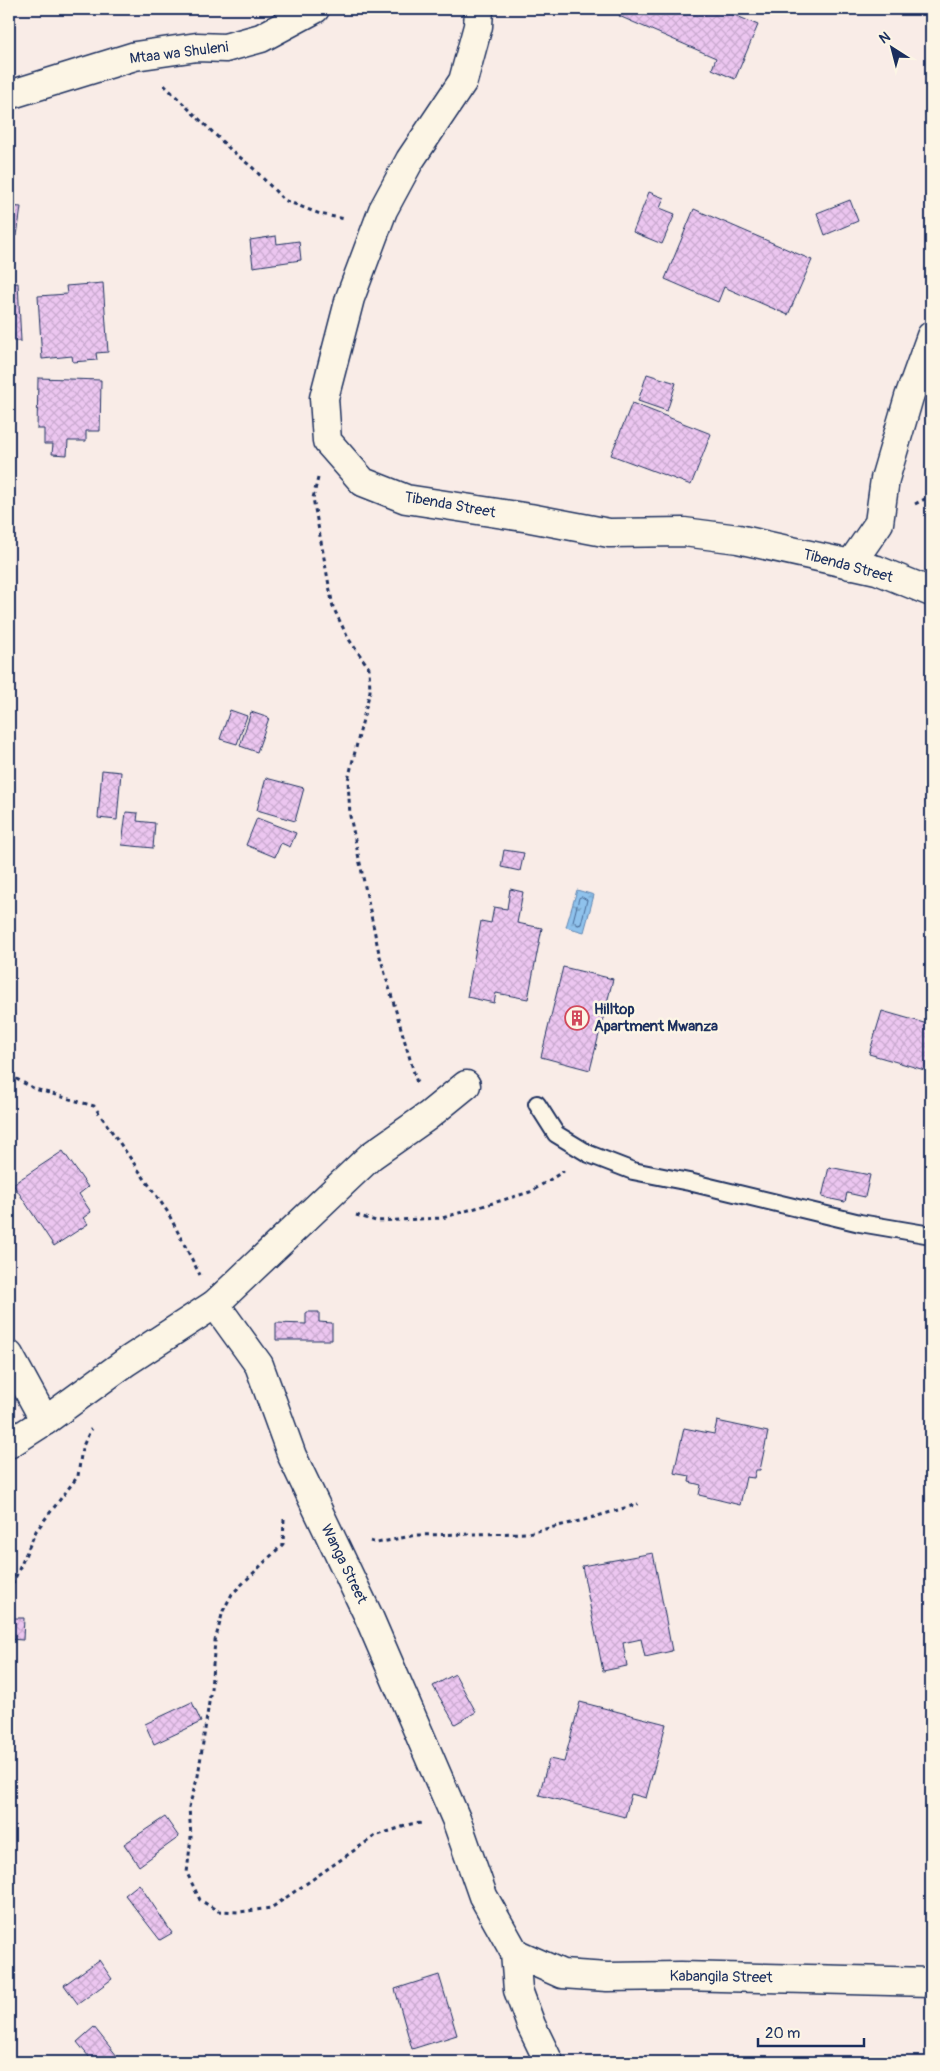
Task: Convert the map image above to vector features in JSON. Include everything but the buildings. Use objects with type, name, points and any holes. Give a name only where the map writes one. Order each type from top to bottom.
[{"type":"street","name":"Mtaa wa Shuleni","points":[[9,95],[135,56],[198,47],[225,48],[261,38],[315,9]]},
{"type":"street","points":[[327,442],[324,398],[350,298],[383,210],[410,160],[463,81],[478,26],[479,9]]},
{"type":"street","points":[[850,565],[879,523],[885,479],[909,397],[931,336]]},
{"type":"street","name":"Tibenda Street","points":[[327,442],[363,482],[406,499],[609,533],[684,532],[738,539],[877,570],[931,592]]},
{"type":"street","points":[[9,1444],[45,1421],[126,1362],[215,1304],[371,1156],[428,1116],[466,1085]]},
{"type":"street","name":"Wanga Street","points":[[215,1304],[259,1365],[292,1456],[368,1615],[456,1820],[483,1896],[515,1953],[518,1990],[531,2025],[550,2062]]},
{"type":"street","points":[[9,1355],[45,1421]]},
{"type":"street","name":"Kabangila Street","points":[[515,1953],[562,1974],[608,1977],[681,1976],[931,1982]]},
{"type":"lane","points":[[536,1104],[556,1134],[589,1154],[633,1171],[689,1182],[860,1223],[931,1235]]},
{"type":"path","points":[[135,56],[199,120],[253,168],[284,200],[320,214],[354,221],[383,210]]},
{"type":"path","points":[[327,442],[313,498],[333,607],[348,638],[369,668],[370,691],[348,780],[350,816],[379,953],[428,1116]]},
{"type":"path","points":[[9,1075],[35,1089],[94,1106],[167,1211],[215,1304]]},
{"type":"path","points":[[319,1205],[376,1221],[442,1218],[530,1192],[589,1154]]},
{"type":"path","points":[[9,1592],[36,1531],[78,1476],[82,1448],[93,1425]]},
{"type":"path","points":[[330,1535],[377,1543],[416,1535],[528,1533],[584,1520],[638,1504]]},
{"type":"path","points":[[283,1513],[285,1526],[283,1544],[232,1594],[223,1611],[215,1641],[211,1689],[198,1776],[189,1807],[191,1837],[187,1873],[200,1900],[218,1911],[240,1912],[271,1908],[376,1836],[411,1824],[456,1820]]},
{"type":"water","points":[[577,890],[594,895],[584,932],[566,927]]},
{"type":"place","name":"Hilltop Apartment Mwanza","points":[[577,1018]]}]
